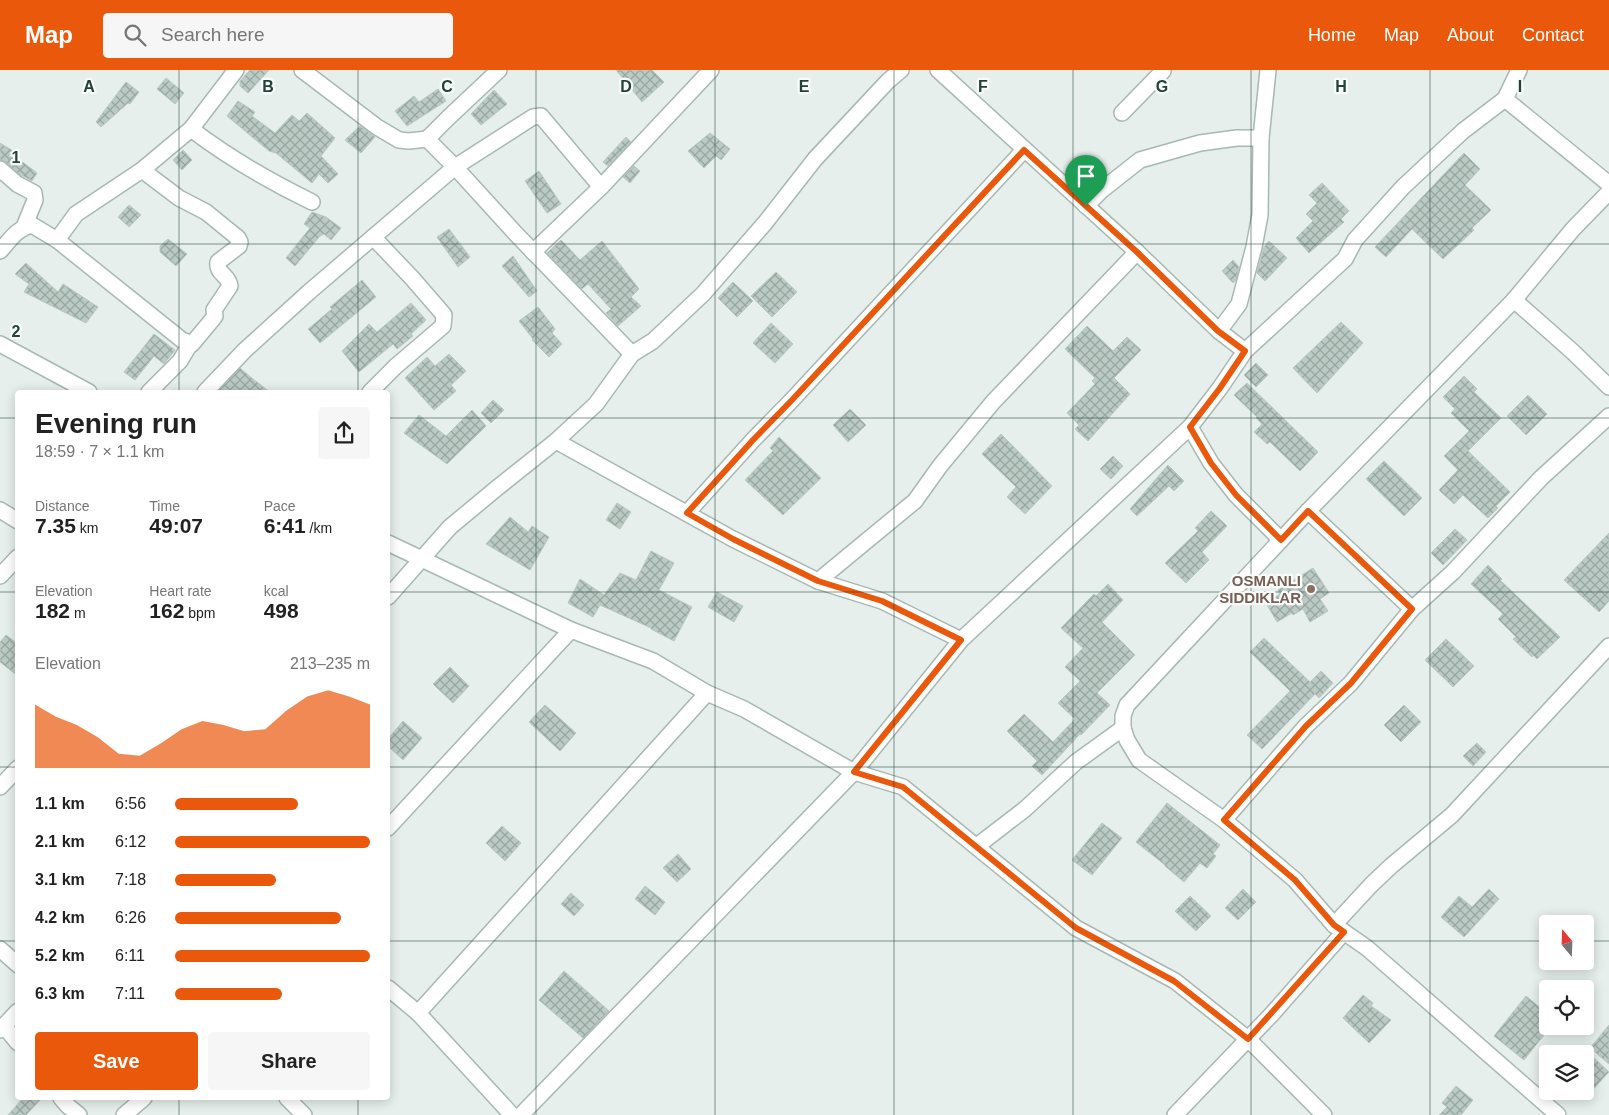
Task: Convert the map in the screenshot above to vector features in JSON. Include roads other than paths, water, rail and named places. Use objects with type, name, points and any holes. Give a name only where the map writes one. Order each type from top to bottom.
[{"type":"street","points":[[58,240],[76,214],[142,170],[191,128],[236,70]]},
{"type":"street","points":[[302,70],[377,127],[399,140],[409,141],[427,140],[482,85],[500,70]]},
{"type":"street","points":[[533,252],[601,187],[711,70]]},
{"type":"street","points":[[390,595],[450,527],[556,441],[596,404],[632,354],[653,341],[702,294],[765,223],[815,159],[888,81],[901,70]]},
{"type":"street","points":[[938,70],[1137,252],[1218,331],[1245,351]]},
{"type":"street","points":[[1122,113],[1163,70]]},
{"type":"street","points":[[1218,331],[1239,304],[1254,247],[1260,215],[1260,138],[1268,70]]},
{"type":"street","points":[[521,1115],[854,772],[961,640],[1190,427],[1245,351],[1345,259],[1355,240],[1403,187],[1463,131],[1505,99],[1519,70]]},
{"type":"street","points":[[1505,99],[1609,184]]},
{"type":"street","points":[[207,390],[245,350],[309,292],[455,167],[533,117],[541,116],[601,187]]},
{"type":"street","points":[[191,128],[214,147],[248,169],[312,202]]},
{"type":"street","points":[[1086,206],[1102,190],[1140,160],[1200,143],[1237,138],[1260,138]]},
{"type":"street","points":[[427,140],[455,167],[533,252],[632,354]]},
{"type":"street","points":[[687,513],[1024,150]]},
{"type":"street","points":[[0,169],[17,184],[34,193],[35,200],[24,227]]},
{"type":"street","points":[[142,170],[179,198],[206,212],[238,238],[240,242],[239,246],[218,262],[217,267],[228,278],[230,286],[214,310],[215,316],[201,335],[190,344],[180,360],[151,390]]},
{"type":"street","points":[[1558,1115],[1367,948],[1339,928],[1295,880],[1224,820],[1140,760],[1127,740],[1123,728],[1123,716],[1127,706],[1308,511],[1514,300],[1573,229],[1609,192]]},
{"type":"street","points":[[0,251],[17,232],[24,227],[32,226],[58,240],[182,340],[190,344]]},
{"type":"street","points":[[372,390],[396,366],[443,326],[444,320],[444,315],[373,237]]},
{"type":"street","points":[[818,581],[915,501],[940,466],[993,402],[1137,252]]},
{"type":"street","points":[[1514,300],[1609,387]]},
{"type":"street","points":[[0,344],[85,390]]},
{"type":"street","points":[[1224,820],[1306,726],[1351,683],[1412,609],[1453,572],[1541,478],[1609,416]]},
{"type":"street","points":[[1190,427],[1211,463],[1236,495],[1281,540]]},
{"type":"street","points":[[556,441],[612,474],[733,539],[818,581],[882,601],[961,640]]},
{"type":"street","points":[[0,510],[15,519]]},
{"type":"street","points":[[1308,511],[1412,609]]},
{"type":"street","points":[[390,544],[571,630],[654,660],[707,693],[744,709],[854,772],[903,787],[1076,928],[1174,981],[1248,1039],[1324,1115]]},
{"type":"street","points":[[0,576],[15,561]]},
{"type":"street","points":[[390,826],[571,630]]},
{"type":"street","points":[[1175,1115],[1248,1039],[1391,866],[1452,814],[1609,646]]},
{"type":"street","points":[[418,1013],[707,693]]},
{"type":"street","points":[[977,846],[1025,809],[1076,762],[1123,728]]},
{"type":"street","points":[[0,787],[15,771]]},
{"type":"street","points":[[0,949],[15,962]]},
{"type":"street","points":[[390,990],[418,1013],[512,1115]]},
{"type":"street","points":[[15,1014],[2,1028],[15,1040]]},
{"type":"street","points":[[63,1100],[79,1115]]},
{"type":"street","points":[[124,1115],[142,1100]]},
{"type":"street","points":[[288,1100],[304,1115]]},
{"type":"place","name":"OSMANLI SIDDIKLAR","points":[[1311,589]]}]
